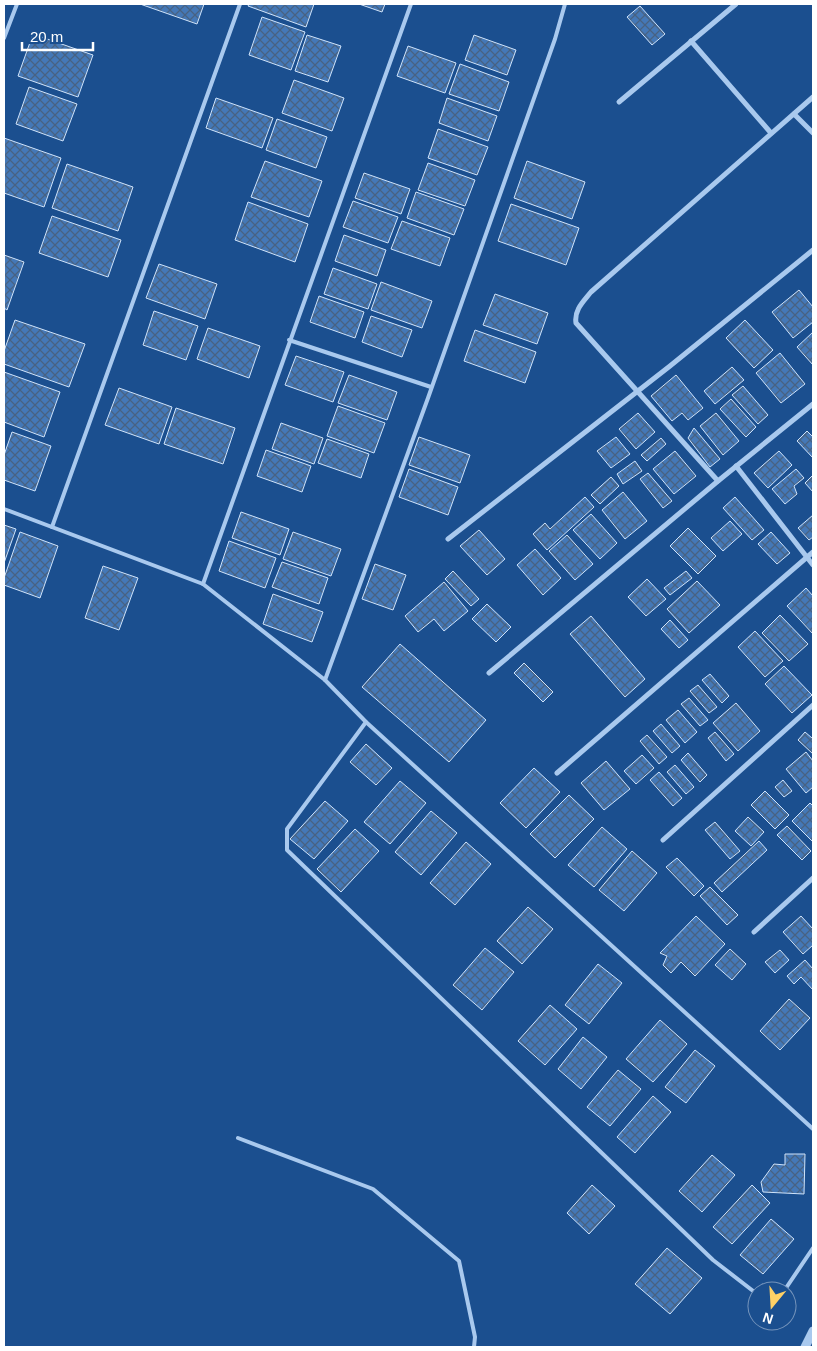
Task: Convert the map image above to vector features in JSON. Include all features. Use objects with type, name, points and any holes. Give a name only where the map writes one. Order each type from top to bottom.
[{"type":"street","points":[[619,102],[736,4]]},
{"type":"street","points":[[691,41],[771,133]]},
{"type":"street","points":[[718,481],[576,323],[575,318],[578,308],[592,292],[813,97]]},
{"type":"street","points":[[794,114],[813,133]]},
{"type":"street","points":[[448,539],[637,392],[813,250]]},
{"type":"street","points":[[489,673],[813,404]]},
{"type":"street","points":[[736,466],[813,565]]},
{"type":"street","points":[[557,773],[813,552]]},
{"type":"street","points":[[664,840],[813,705]]},
{"type":"street","points":[[754,932],[813,878]]},
{"type":"street","points":[[805,1347],[813,1331]]},
{"type":"lane","points":[[4,38],[17,4]]},
{"type":"lane","points":[[52,527],[240,4]]},
{"type":"lane","points":[[203,584],[411,4]]},
{"type":"lane","points":[[325,680],[552,48],[565,4]]},
{"type":"lane","points":[[290,340],[431,388]]},
{"type":"lane","points":[[4,509],[203,584],[325,680],[366,722],[813,1129]]},
{"type":"lane","points":[[366,722],[287,829],[287,850],[712,1260],[747,1286]]},
{"type":"lane","points":[[238,1138],[373,1189],[459,1261],[475,1338],[474,1347]]},
{"type":"lane","points":[[791,1281],[813,1248]]},
{"type":"building","points":[[140,4],[204,4],[197,24]]},
{"type":"building","points":[[249,4],[314,4],[306,27],[248,6]]},
{"type":"building","points":[[359,4],[385,4],[382,12]]},
{"type":"building","points":[[640,6],[665,34],[652,45],[627,17]]},
{"type":"building","points":[[262,17],[305,32],[291,70],[249,55]]},
{"type":"building","points":[[33,34],[93,55],[78,97],[18,76]]},
{"type":"building","points":[[307,35],[341,46],[328,82],[295,71]]},
{"type":"building","points":[[474,35],[516,50],[507,75],[465,60]]},
{"type":"building","points":[[408,46],[456,63],[445,93],[397,76]]},
{"type":"building","points":[[460,64],[509,82],[499,111],[449,94]]},
{"type":"building","points":[[294,80],[344,98],[332,131],[282,113]]},
{"type":"building","points":[[29,87],[77,104],[63,141],[16,124]]},
{"type":"building","points":[[216,98],[273,118],[262,148],[206,128]]},
{"type":"building","points":[[447,98],[497,116],[488,141],[439,123]]},
{"type":"building","points":[[277,119],[327,137],[316,168],[266,150]]},
{"type":"building","points":[[438,129],[488,147],[477,175],[428,158]]},
{"type":"building","points":[[4,138],[61,158],[44,207],[4,193]]},
{"type":"building","points":[[265,161],[322,181],[309,217],[251,197]]},
{"type":"building","points":[[527,161],[585,182],[572,219],[514,198]]},
{"type":"building","points":[[428,163],[475,180],[465,206],[418,190]]},
{"type":"building","points":[[67,164],[133,187],[118,231],[52,208]]},
{"type":"building","points":[[364,173],[410,189],[401,214],[355,198]]},
{"type":"building","points":[[416,192],[464,209],[454,235],[407,218]]},
{"type":"building","points":[[353,201],[398,217],[388,243],[343,227]]},
{"type":"building","points":[[248,202],[308,224],[295,262],[235,240]]},
{"type":"building","points":[[511,204],[579,228],[566,265],[498,241]]},
{"type":"building","points":[[52,216],[121,240],[108,277],[39,253]]},
{"type":"building","points":[[402,221],[450,238],[440,266],[391,249]]},
{"type":"building","points":[[344,235],[386,250],[377,276],[335,261]]},
{"type":"building","points":[[4,255],[24,262],[7,310],[4,308]]},
{"type":"building","points":[[159,264],[217,284],[205,319],[146,298]]},
{"type":"building","points":[[333,268],[377,284],[368,309],[324,294]]},
{"type":"building","points":[[381,282],[432,301],[422,328],[371,310]]},
{"type":"building","points":[[799,290],[813,307],[813,322],[793,338],[772,312]]},
{"type":"building","points":[[495,294],[548,313],[537,344],[483,325]]},
{"type":"building","points":[[319,296],[364,312],[355,338],[310,322]]},
{"type":"building","points":[[154,311],[198,326],[186,360],[143,345]]},
{"type":"building","points":[[371,316],[412,330],[402,357],[362,342]]},
{"type":"building","points":[[15,320],[85,344],[69,387],[4,364],[4,351]]},
{"type":"building","points":[[745,320],[773,350],[754,368],[726,338]]},
{"type":"building","points":[[208,328],[260,346],[249,378],[197,359]]},
{"type":"building","points":[[475,330],[536,352],[525,383],[464,361]]},
{"type":"building","points":[[813,332],[813,365],[797,347]]},
{"type":"building","points":[[780,353],[805,384],[781,403],[756,373]]},
{"type":"building","points":[[296,356],[344,372],[333,402],[285,385]]},
{"type":"building","points":[[732,367],[744,380],[715,404],[704,391]]},
{"type":"building","points":[[4,372],[60,392],[44,437],[4,422]]},
{"type":"building","points":[[349,375],[397,392],[387,420],[338,403]]},
{"type":"building","points":[[676,375],[703,408],[688,420],[682,413],[672,421],[651,396]]},
{"type":"building","points":[[743,386],[768,415],[758,424],[732,395]]},
{"type":"building","points":[[119,388],[172,407],[159,444],[105,425]]},
{"type":"building","points":[[731,399],[756,427],[746,437],[720,409]]},
{"type":"building","points":[[338,406],[385,423],[374,453],[327,436]]},
{"type":"building","points":[[176,408],[235,428],[223,464],[164,444]]},
{"type":"building","points":[[638,413],[655,432],[636,449],[619,429]]},
{"type":"building","points":[[716,413],[739,441],[723,455],[700,426]]},
{"type":"building","points":[[281,423],[323,438],[314,464],[272,449]]},
{"type":"building","points":[[694,428],[720,459],[710,467],[688,438]]},
{"type":"building","points":[[807,431],[813,437],[813,458],[797,441]]},
{"type":"building","points":[[12,432],[51,446],[35,491],[4,480],[4,455]]},
{"type":"building","points":[[419,437],[470,455],[460,483],[409,465]]},
{"type":"building","points":[[616,437],[630,454],[611,468],[597,451]]},
{"type":"building","points":[[661,438],[666,444],[647,461],[641,455]]},
{"type":"building","points":[[327,439],[369,454],[361,478],[318,463]]},
{"type":"building","points":[[266,450],[311,466],[302,492],[257,476]]},
{"type":"building","points":[[675,451],[696,476],[674,494],[653,469]]},
{"type":"building","points":[[779,451],[792,465],[768,488],[754,473]]},
{"type":"building","points":[[635,461],[642,471],[623,484],[617,474]]},
{"type":"building","points":[[409,469],[458,487],[448,515],[399,497]]},
{"type":"building","points":[[796,469],[804,478],[794,486],[797,494],[785,504],[772,489]]},
{"type":"building","points":[[648,473],[672,501],[663,508],[640,479]]},
{"type":"building","points":[[813,475],[813,492],[805,483]]},
{"type":"building","points":[[611,477],[619,486],[600,504],[591,495]]},
{"type":"building","points":[[623,492],[647,521],[625,539],[602,510]]},
{"type":"building","points":[[585,497],[594,507],[547,550],[533,534],[545,523],[550,529]]},
{"type":"building","points":[[735,497],[764,530],[752,540],[723,508]]},
{"type":"building","points":[[241,512],[289,529],[280,555],[232,538]]},
{"type":"building","points":[[591,514],[617,543],[600,559],[573,530]]},
{"type":"building","points":[[813,515],[813,537],[809,540],[798,528]]},
{"type":"building","points":[[730,521],[742,534],[723,551],[711,538]]},
{"type":"building","points":[[4,525],[16,529],[4,563]]},
{"type":"building","points":[[688,528],[716,556],[698,574],[670,546]]},
{"type":"building","points":[[479,530],[505,559],[487,575],[460,546]]},
{"type":"building","points":[[20,532],[58,546],[40,598],[4,585],[4,578]]},
{"type":"building","points":[[293,532],[341,549],[331,576],[283,559]]},
{"type":"building","points":[[771,532],[790,553],[777,564],[758,544]]},
{"type":"building","points":[[567,535],[593,564],[575,580],[549,551]]},
{"type":"building","points":[[229,541],[276,558],[265,588],[219,571]]},
{"type":"building","points":[[535,549],[561,578],[543,595],[517,565]]},
{"type":"building","points":[[282,562],[328,578],[319,604],[272,587]]},
{"type":"building","points":[[375,564],[406,575],[393,610],[362,599]]},
{"type":"building","points":[[103,566],[138,578],[119,630],[85,618]]},
{"type":"building","points":[[453,571],[479,599],[471,606],[445,579]]},
{"type":"building","points":[[686,571],[692,578],[670,595],[664,588]]},
{"type":"building","points":[[647,579],[666,599],[646,616],[628,597]]},
{"type":"building","points":[[697,581],[720,605],[689,633],[667,609]]},
{"type":"building","points":[[444,582],[468,611],[444,631],[434,619],[418,632],[405,616]]},
{"type":"building","points":[[806,588],[813,596],[813,634],[787,606]]},
{"type":"building","points":[[273,594],[323,612],[312,642],[263,624]]},
{"type":"building","points":[[487,604],[511,627],[496,642],[472,619]]},
{"type":"building","points":[[780,615],[808,644],[789,661],[762,633]]},
{"type":"building","points":[[591,616],[645,679],[625,697],[570,634]]},
{"type":"building","points":[[670,620],[688,640],[679,648],[661,629]]},
{"type":"building","points":[[755,631],[783,661],[765,677],[738,647]]},
{"type":"building","points":[[400,644],[486,720],[449,762],[362,687]]},
{"type":"building","points":[[524,663],[553,692],[543,702],[514,673]]},
{"type":"building","points":[[784,666],[812,695],[792,713],[765,684]]},
{"type":"building","points":[[710,674],[729,696],[722,703],[702,680]]},
{"type":"building","points":[[698,685],[717,707],[709,713],[690,691]]},
{"type":"building","points":[[689,698],[708,720],[700,726],[681,704]]},
{"type":"building","points":[[736,703],[760,731],[738,751],[713,723]]},
{"type":"building","points":[[678,710],[697,732],[685,743],[666,720]]},
{"type":"building","points":[[661,724],[680,746],[672,753],[653,731]]},
{"type":"building","points":[[715,732],[734,754],[726,761],[708,738]]},
{"type":"building","points":[[805,732],[813,737],[813,754],[798,740]]},
{"type":"building","points":[[647,735],[667,757],[659,764],[640,741]]},
{"type":"building","points":[[366,744],[392,768],[376,785],[350,762]]},
{"type":"building","points":[[806,752],[813,761],[813,787],[806,793],[786,769]]},
{"type":"building","points":[[688,753],[707,775],[700,782],[681,760]]},
{"type":"building","points":[[642,755],[654,768],[636,784],[624,771]]},
{"type":"building","points":[[606,761],[630,789],[604,810],[581,783]]},
{"type":"building","points":[[675,765],[694,787],[686,794],[667,772]]},
{"type":"building","points":[[534,768],[560,792],[526,828],[500,803]]},
{"type":"building","points":[[659,772],[682,798],[673,806],[650,780]]},
{"type":"building","points":[[783,780],[792,791],[784,797],[775,787]]},
{"type":"building","points":[[400,781],[426,803],[390,844],[364,822]]},
{"type":"building","points":[[765,791],[789,815],[775,829],[751,805]]},
{"type":"building","points":[[569,795],[594,819],[555,858],[530,834]]},
{"type":"building","points":[[325,801],[348,821],[314,859],[290,839]]},
{"type":"building","points":[[810,803],[813,806],[813,842],[792,821]]},
{"type":"building","points":[[431,811],[457,833],[421,875],[395,852]]},
{"type":"building","points":[[748,817],[764,832],[751,846],[735,831]]},
{"type":"building","points":[[715,822],[740,851],[730,859],[705,830]]},
{"type":"building","points":[[787,826],[811,851],[802,860],[777,835]]},
{"type":"building","points":[[602,827],[627,849],[594,887],[568,865]]},
{"type":"building","points":[[355,829],[379,851],[341,892],[317,869]]},
{"type":"building","points":[[759,841],[767,850],[722,892],[714,883]]},
{"type":"building","points":[[466,842],[491,864],[455,905],[430,883]]},
{"type":"building","points":[[632,851],[657,873],[624,911],[599,890]]},
{"type":"building","points":[[677,858],[704,886],[694,896],[666,867]]},
{"type":"building","points":[[710,887],[738,915],[727,925],[700,896]]},
{"type":"building","points":[[528,907],[553,929],[522,964],[497,941]]},
{"type":"building","points":[[696,916],[725,944],[695,976],[681,962],[671,973],[663,965],[667,956],[660,953]]},
{"type":"building","points":[[801,916],[813,929],[813,945],[803,954],[783,932]]},
{"type":"building","points":[[485,948],[514,972],[482,1010],[453,985]]},
{"type":"building","points":[[730,949],[746,964],[732,980],[715,965]]},
{"type":"building","points":[[780,950],[789,960],[775,973],[765,962]]},
{"type":"building","points":[[805,960],[813,969],[813,990],[801,977],[794,984],[787,976]]},
{"type":"building","points":[[598,964],[622,983],[589,1024],[565,1005]]},
{"type":"building","points":[[789,999],[810,1018],[780,1050],[760,1031]]},
{"type":"building","points":[[550,1005],[577,1029],[545,1065],[518,1041]]},
{"type":"building","points":[[660,1020],[687,1044],[653,1082],[626,1059]]},
{"type":"building","points":[[583,1037],[607,1057],[581,1089],[558,1069]]},
{"type":"building","points":[[695,1050],[715,1066],[686,1103],[665,1087]]},
{"type":"building","points":[[618,1070],[641,1089],[610,1126],[587,1107]]},
{"type":"building","points":[[653,1096],[671,1112],[635,1153],[617,1137]]},
{"type":"building","points":[[785,1154],[805,1154],[804,1194],[763,1192],[761,1182],[774,1164],[785,1165]]},
{"type":"building","points":[[712,1155],[735,1175],[702,1212],[679,1191]]},
{"type":"building","points":[[592,1185],[615,1206],[589,1234],[567,1213]]},
{"type":"building","points":[[752,1185],[770,1203],[732,1244],[713,1227]]},
{"type":"building","points":[[771,1219],[794,1239],[763,1274],[740,1255]]},
{"type":"building","points":[[667,1248],[702,1278],[670,1314],[635,1284]]}]
